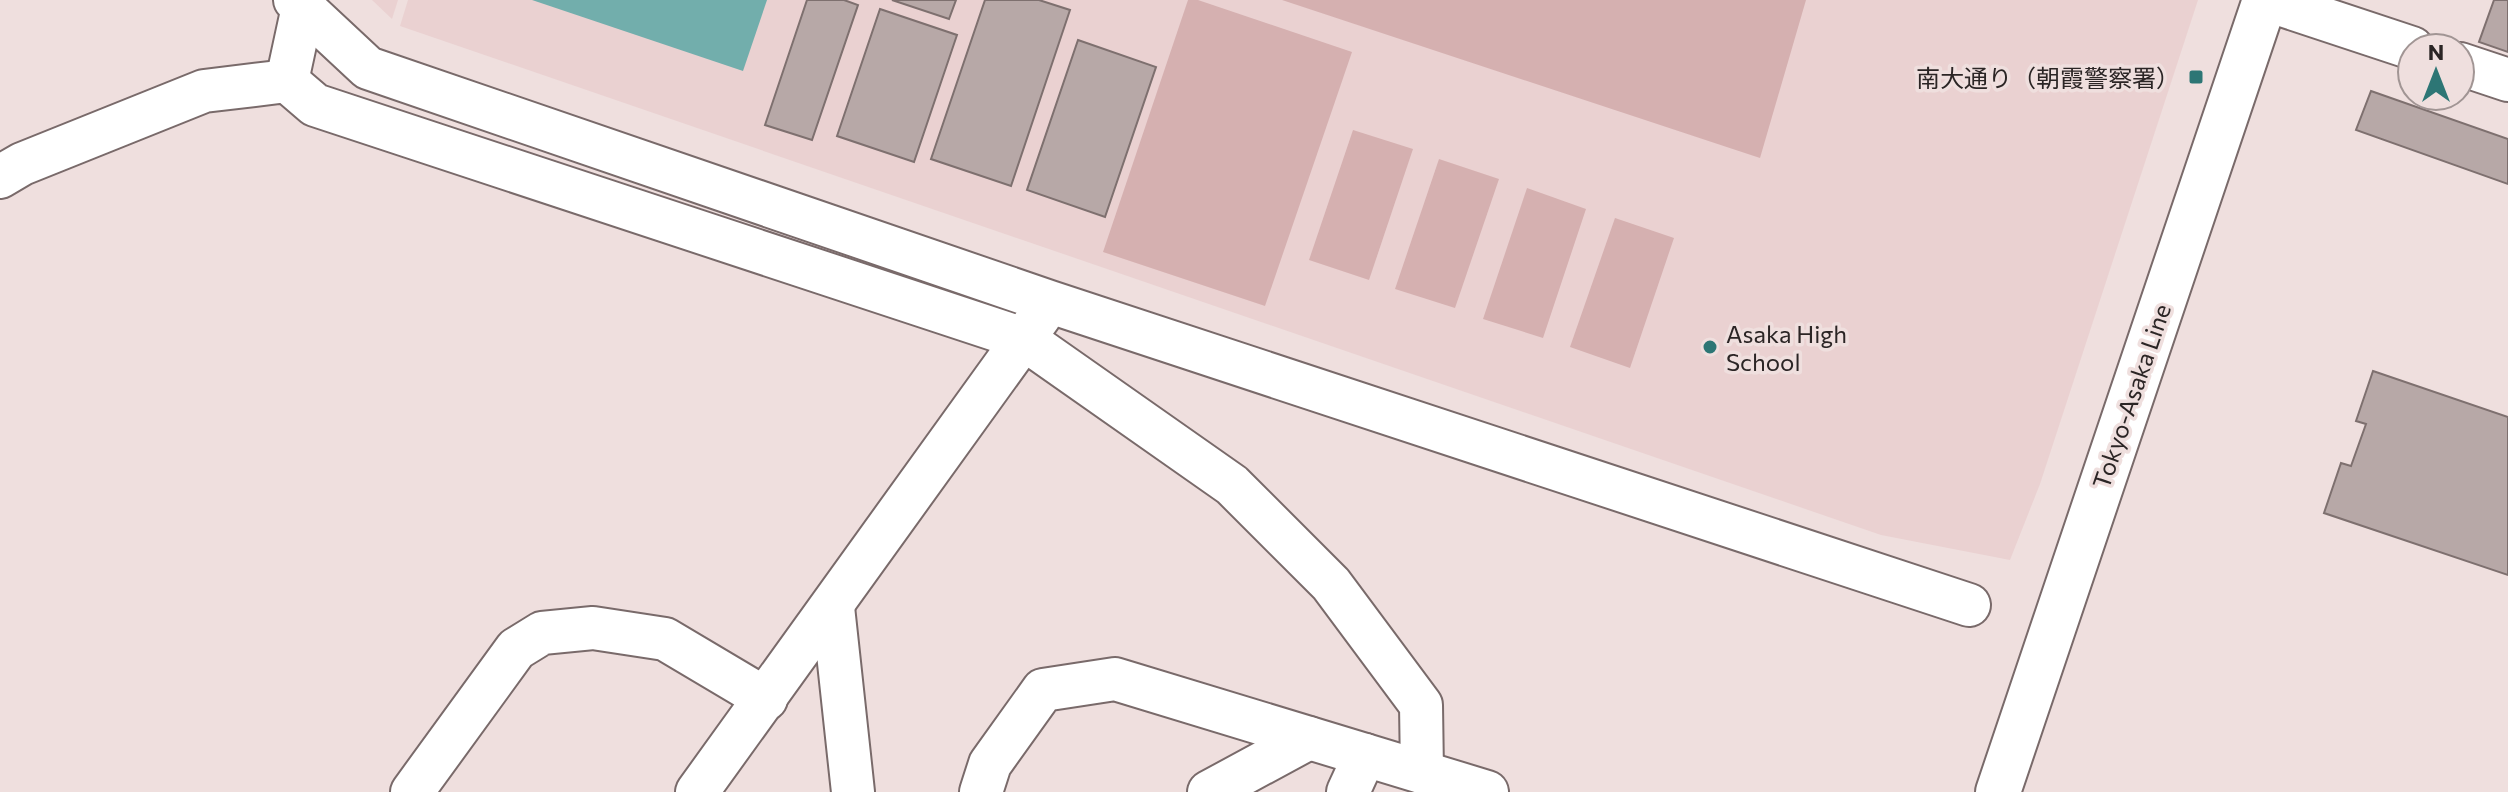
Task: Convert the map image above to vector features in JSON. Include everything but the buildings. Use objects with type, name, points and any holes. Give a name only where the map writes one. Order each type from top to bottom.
[{"type":"main road","name":"Tokyo-Asaka Line","points":[[1998,792],[2266,0]]},
{"type":"street","points":[[2266,0],[2396,43]]},
{"type":"street","points":[[287,81],[299,4]]},
{"type":"street","points":[[299,4],[368,68],[1050,302],[1969,605]]},
{"type":"street","points":[[2476,69],[2508,80]]},
{"type":"street","points":[[0,177],[22,164],[204,91],[287,81],[315,105],[1024,339],[1232,485],[1331,584],[1421,705],[1422,772]]},
{"type":"street","points":[[697,792],[1050,302]]},
{"type":"street","points":[[833,607],[853,792]]},
{"type":"street","points":[[412,792],[516,649],[542,633],[593,628],[665,639],[766,699]]},
{"type":"street","points":[[981,792],[990,764],[1043,690],[1115,679],[1309,738],[1356,773],[1422,772],[1487,792]]},
{"type":"street","points":[[1209,792],[1309,738]]},
{"type":"shaded area","points":[[372,0],[398,0],[392,19]]},
{"type":"shaded area","name":"Asaka High School","points":[[408,0],[2198,0],[2040,484],[2010,560],[1881,535],[400,26]]},
{"type":"shaded area","points":[[1188,0],[1198,0],[1352,52],[1265,306],[1103,252]]},
{"type":"shaded area","points":[[1282,0],[1806,0],[1760,158]]},
{"type":"shaded area","points":[[1353,130],[1413,149],[1369,280],[1309,260]]},
{"type":"shaded area","points":[[1439,159],[1499,179],[1455,308],[1395,289]]},
{"type":"shaded area","points":[[1527,188],[1586,209],[1543,338],[1483,319]]},
{"type":"shaded area","points":[[1615,218],[1674,238],[1630,368],[1570,347]]},
{"type":"water","points":[[532,0],[767,0],[743,71]]},
{"type":"place","name":"南大通り（朝霞警察署）","points":[[2196,77]]},
{"type":"place","name":"Asaka High School","points":[[1710,347]]}]
